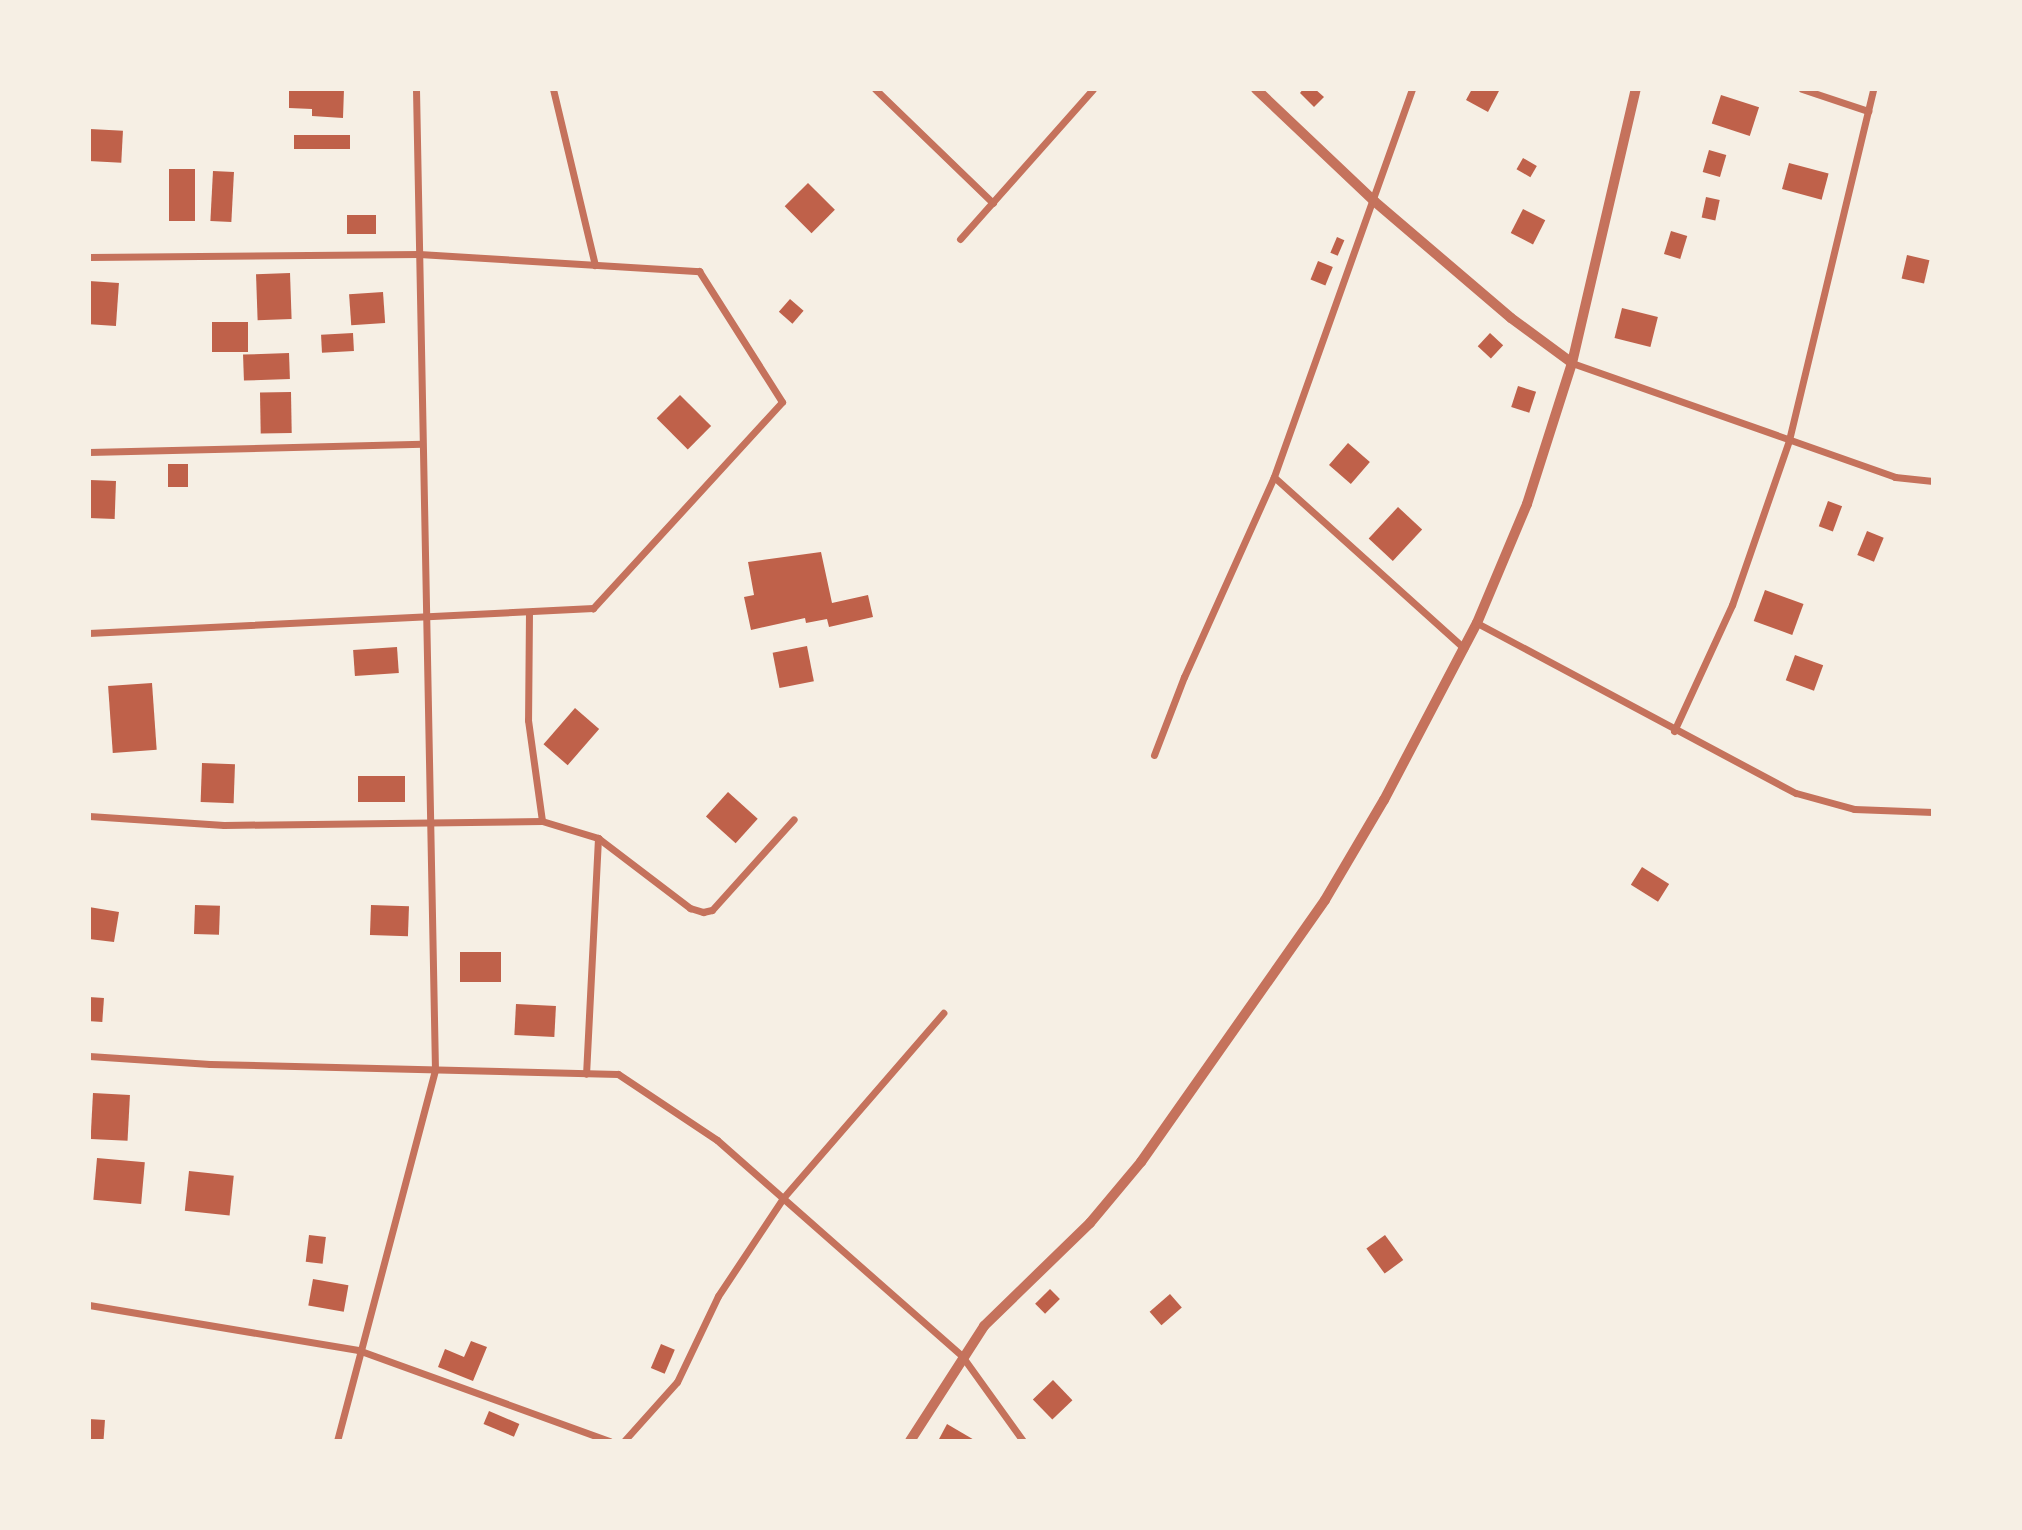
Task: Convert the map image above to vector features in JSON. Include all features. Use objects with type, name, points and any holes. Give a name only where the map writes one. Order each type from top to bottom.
[{"type":"street","points":[[337,1441],[358,1350],[435,1070],[416,89]]},
{"type":"street","points":[[553,89],[595,265]]},
{"type":"street","points":[[876,89],[993,203]]},
{"type":"street","points":[[960,239],[1093,89]]},
{"type":"street","points":[[1256,89],[1374,201],[1511,318],[1572,363],[1895,477],[1933,481]]},
{"type":"street","points":[[1154,755],[1275,477],[1412,89]]},
{"type":"street","points":[[910,1441],[962,1356],[984,1326],[1090,1223],[1141,1162],[1350,860],[1464,648],[1527,504],[1572,363],[1636,89]]},
{"type":"street","points":[[1802,89],[1868,111]]},
{"type":"street","points":[[1674,730],[1732,605],[1788,440],[1873,89]]},
{"type":"street","points":[[89,257],[419,254],[699,271],[782,402],[593,608],[89,633]]},
{"type":"street","points":[[89,452],[422,444]]},
{"type":"street","points":[[1275,477],[1464,648]]},
{"type":"street","points":[[529,612],[528,720],[541,821]]},
{"type":"street","points":[[1477,623],[1796,793],[1854,809],[1933,812]]},
{"type":"street","points":[[89,816],[224,825],[429,820],[541,821],[598,838],[690,908],[702,912],[712,910],[794,819]]},
{"type":"street","points":[[586,1074],[598,838]]},
{"type":"street","points":[[624,1441],[677,1382],[718,1296],[783,1198],[943,1013]]},
{"type":"street","points":[[89,1056],[435,1070],[618,1074],[717,1140],[962,1356],[1023,1441]]},
{"type":"street","points":[[89,1305],[358,1350],[610,1441]]},
{"type":"building","points":[[289,89],[344,89],[343,118],[312,116],[312,109],[289,108]]},
{"type":"building","points":[[1303,89],[1315,89],[1324,97],[1314,107],[1300,93]]},
{"type":"building","points":[[1472,89],[1500,89],[1488,112],[1466,100]]},
{"type":"building","points":[[1721,95],[1759,107],[1750,136],[1712,124]]},
{"type":"building","points":[[90,129],[123,131],[121,163],[89,161]]},
{"type":"building","points":[[294,135],[350,135],[350,149],[294,149]]},
{"type":"building","points":[[1709,150],[1726,155],[1720,177],[1703,172]]},
{"type":"building","points":[[1523,158],[1537,166],[1530,177],[1516,169]]},
{"type":"building","points":[[1789,163],[1829,174],[1822,200],[1782,189]]},
{"type":"building","points":[[169,169],[195,169],[195,221],[169,221]]},
{"type":"building","points":[[213,171],[234,172],[231,222],[210,221]]},
{"type":"building","points":[[808,183],[835,210],[812,233],[785,206]]},
{"type":"building","points":[[1706,197],[1720,200],[1715,220],[1702,218]]},
{"type":"building","points":[[1523,209],[1545,220],[1533,244],[1511,233]]},
{"type":"building","points":[[347,215],[376,215],[376,234],[347,234]]},
{"type":"building","points":[[1671,231],[1687,236],[1680,259],[1664,254]]},
{"type":"building","points":[[1337,237],[1344,240],[1338,256],[1330,253]]},
{"type":"building","points":[[1907,255],[1929,260],[1924,284],[1902,278]]},
{"type":"building","points":[[1318,261],[1333,267],[1325,286],[1311,280]]},
{"type":"building","points":[[290,273],[292,319],[258,320],[256,274]]},
{"type":"building","points":[[89,281],[119,283],[116,326],[89,324]]},
{"type":"building","points":[[383,292],[385,323],[351,325],[349,294]]},
{"type":"building","points":[[790,299],[804,311],[792,324],[779,312]]},
{"type":"building","points":[[1622,308],[1658,317],[1650,347],[1615,338]]},
{"type":"building","points":[[212,322],[248,322],[248,352],[212,352]]},
{"type":"building","points":[[353,333],[354,351],[322,353],[321,335]]},
{"type":"building","points":[[1490,333],[1503,345],[1491,358],[1478,346]]},
{"type":"building","points":[[289,353],[290,379],[244,381],[243,355]]},
{"type":"building","points":[[1518,386],[1536,392],[1529,413],[1511,407]]},
{"type":"building","points":[[291,392],[292,433],[261,434],[260,393]]},
{"type":"building","points":[[680,395],[711,426],[688,449],[657,418]]},
{"type":"building","points":[[1348,443],[1370,462],[1351,484],[1329,465]]},
{"type":"building","points":[[168,464],[188,464],[188,487],[168,487]]},
{"type":"building","points":[[90,480],[116,481],[115,519],[89,518]]},
{"type":"building","points":[[1828,501],[1842,506],[1833,532],[1819,526]]},
{"type":"building","points":[[1398,507],[1422,530],[1393,561],[1369,538]]},
{"type":"building","points":[[1867,531],[1884,538],[1874,562],[1857,555]]},
{"type":"building","points":[[821,552],[832,603],[868,595],[873,617],[829,627],[827,619],[806,623],[805,618],[751,630],[744,597],[754,595],[748,562]]},
{"type":"building","points":[[1765,590],[1804,604],[1792,635],[1754,621]]},
{"type":"building","points":[[807,646],[814,681],[780,688],[773,653]]},
{"type":"building","points":[[397,647],[399,673],[355,676],[353,650]]},
{"type":"building","points":[[1795,655],[1823,665],[1814,691],[1786,680]]},
{"type":"building","points":[[152,683],[157,750],[113,753],[108,686]]},
{"type":"building","points":[[575,708],[599,729],[568,765],[544,744]]},
{"type":"building","points":[[202,763],[235,764],[234,803],[201,802]]},
{"type":"building","points":[[358,776],[405,776],[405,802],[358,802]]},
{"type":"building","points":[[728,792],[758,819],[736,843],[706,817]]},
{"type":"building","points":[[1642,867],[1669,884],[1658,902],[1631,885]]},
{"type":"building","points":[[195,905],[220,906],[219,935],[194,934]]},
{"type":"building","points":[[371,905],[409,906],[408,936],[370,935]]},
{"type":"building","points":[[89,907],[119,912],[114,942],[89,939]]},
{"type":"building","points":[[460,952],[501,952],[501,982],[460,982]]},
{"type":"building","points":[[89,997],[104,998],[102,1022],[89,1021]]},
{"type":"building","points":[[516,1004],[556,1006],[554,1037],[514,1035]]},
{"type":"building","points":[[93,1093],[130,1095],[128,1141],[91,1139]]},
{"type":"building","points":[[97,1158],[145,1162],[141,1204],[93,1200]]},
{"type":"building","points":[[189,1171],[234,1176],[230,1215],[185,1211]]},
{"type":"building","points":[[309,1235],[326,1237],[323,1264],[306,1262]]},
{"type":"building","points":[[1385,1235],[1403,1260],[1385,1274],[1366,1249]]},
{"type":"building","points":[[313,1279],[348,1285],[344,1312],[308,1306]]},
{"type":"building","points":[[1050,1289],[1060,1299],[1045,1314],[1035,1304]]},
{"type":"building","points":[[1170,1294],[1182,1308],[1161,1325],[1150,1312]]},
{"type":"building","points":[[471,1341],[487,1347],[473,1381],[438,1367],[445,1349],[464,1357]]},
{"type":"building","points":[[661,1344],[675,1350],[665,1374],[651,1368]]},
{"type":"building","points":[[1053,1380],[1072,1400],[1052,1420],[1033,1399]]},
{"type":"building","points":[[489,1411],[519,1424],[514,1437],[484,1424]]},
{"type":"building","points":[[89,1419],[105,1420],[104,1441],[89,1441]]},
{"type":"building","points":[[947,1424],[976,1441],[938,1441]]}]
